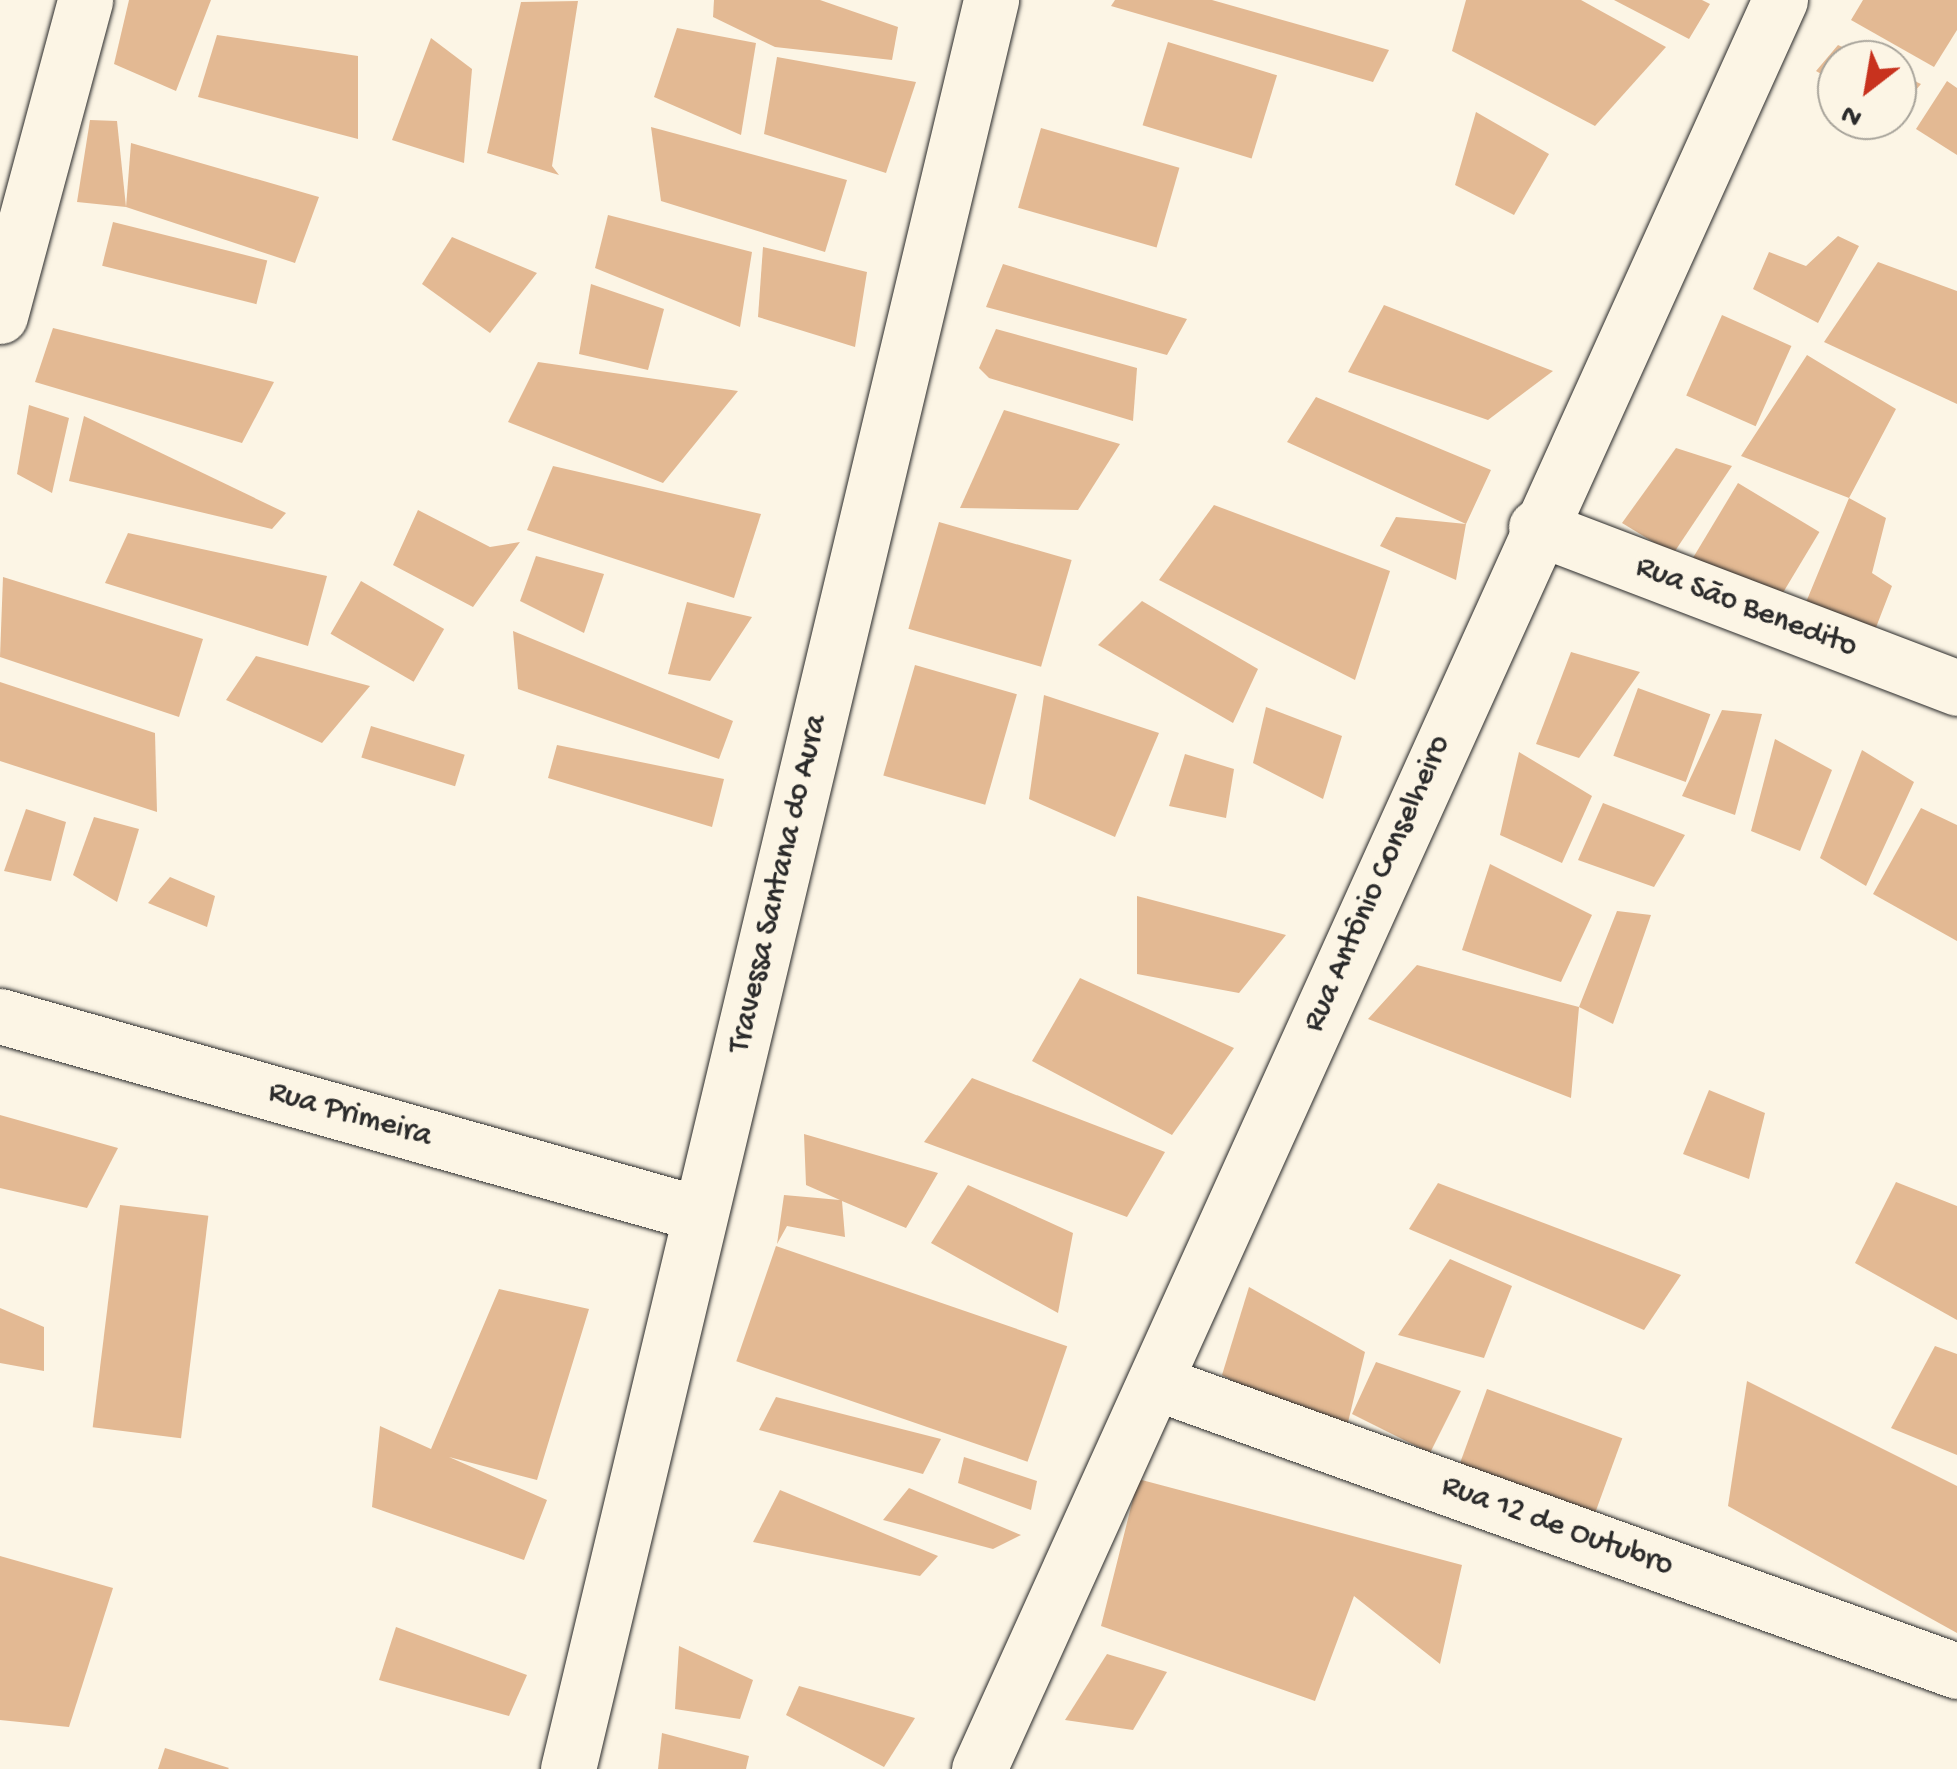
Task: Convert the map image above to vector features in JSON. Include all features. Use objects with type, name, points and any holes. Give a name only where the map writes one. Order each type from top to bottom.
[{"type":"street","points":[[0,316],[86,0]]},
{"type":"street","name":"Travessa Santana do Aura","points":[[568,1769],[991,0]]},
{"type":"street","name":"Rua Antônio Conselheiro","points":[[979,1769],[1156,1383],[1536,527],[1780,0]]},
{"type":"street","name":"Rua São Benedito","points":[[1536,527],[1957,688]]},
{"type":"street","name":"Rua Primeira","points":[[0,1016],[700,1214]]},
{"type":"street","name":"Rua 12 de Outubro","points":[[1156,1383],[1957,1672]]},
{"type":"building","points":[[129,0],[211,0],[176,91],[114,64]]},
{"type":"building","points":[[714,0],[820,0],[898,27],[892,60],[775,47],[713,17]]},
{"type":"building","points":[[1115,0],[1212,0],[1389,50],[1373,82],[1111,6]]},
{"type":"building","points":[[1466,0],[1581,0],[1666,47],[1595,126],[1452,51]]},
{"type":"building","points":[[1614,0],[1702,0],[1710,4],[1689,39]]},
{"type":"building","points":[[1863,0],[1957,0],[1957,30],[1934,67],[1917,57],[1917,40],[1886,40],[1851,20]]},
{"type":"building","points":[[578,1],[552,166],[559,175],[487,153],[521,2]]},
{"type":"building","points":[[677,28],[756,43],[741,135],[654,97]]},
{"type":"building","points":[[217,35],[358,56],[358,139],[198,97]]},
{"type":"building","points":[[431,38],[472,69],[464,163],[392,140]]},
{"type":"building","points":[[1168,42],[1277,75],[1252,159],[1143,125]]},
{"type":"building","points":[[777,57],[916,82],[886,173],[764,134]]},
{"type":"building","points":[[1947,81],[1957,88],[1957,155],[1917,127]]},
{"type":"building","points":[[1476,112],[1549,154],[1514,215],[1455,185]]},
{"type":"building","points":[[90,120],[117,121],[126,207],[77,202]]},
{"type":"building","points":[[651,127],[847,180],[825,252],[661,201]]},
{"type":"building","points":[[1041,128],[1179,168],[1157,247],[1018,208]]},
{"type":"building","points":[[131,143],[319,197],[295,263],[126,207]]},
{"type":"building","points":[[608,215],[752,252],[740,327],[595,268]]},
{"type":"building","points":[[113,222],[267,260],[256,304],[102,266]]},
{"type":"building","points":[[1838,236],[1859,246],[1818,323],[1753,289],[1769,252],[1806,266]]},
{"type":"building","points":[[452,237],[537,273],[490,333],[422,284]]},
{"type":"building","points":[[763,247],[867,272],[855,347],[758,317]]},
{"type":"building","points":[[1878,262],[1957,291],[1957,404],[1824,342]]},
{"type":"building","points":[[1003,264],[1187,319],[1167,355],[986,307]]},
{"type":"building","points":[[591,284],[664,309],[648,370],[579,354]]},
{"type":"building","points":[[1384,305],[1553,371],[1488,420],[1348,372]]},
{"type":"building","points":[[1722,315],[1791,346],[1756,426],[1686,395]]},
{"type":"building","points":[[53,328],[274,382],[242,443],[35,382]]},
{"type":"building","points":[[996,329],[1137,368],[1133,421],[989,378],[979,368]]},
{"type":"building","points":[[1807,355],[1896,409],[1849,498],[1741,456]]},
{"type":"building","points":[[538,362],[738,391],[663,483],[508,422]]},
{"type":"building","points":[[1316,397],[1491,470],[1466,524],[1287,442]]},
{"type":"building","points":[[29,405],[69,418],[52,493],[17,474]]},
{"type":"building","points":[[1004,410],[1120,444],[1078,510],[960,508]]},
{"type":"building","points":[[84,416],[286,513],[272,529],[69,481]]},
{"type":"building","points":[[1676,448],[1732,466],[1673,554],[1622,523]]},
{"type":"building","points":[[553,466],[761,514],[734,598],[527,530]]},
{"type":"building","points":[[1738,483],[1819,532],[1774,608],[1692,559]]},
{"type":"building","points":[[1849,498],[1886,518],[1872,573],[1892,586],[1875,630],[1802,612]]},
{"type":"building","points":[[1214,505],[1390,571],[1355,680],[1159,580]]},
{"type":"building","points":[[418,510],[490,547],[520,542],[473,607],[393,565]]},
{"type":"building","points":[[1396,517],[1466,524],[1456,580],[1380,546]]},
{"type":"building","points":[[939,522],[1072,560],[1041,667],[908,629]]},
{"type":"building","points":[[128,533],[327,576],[308,646],[105,583]]},
{"type":"building","points":[[536,556],[604,574],[584,633],[520,601]]},
{"type":"building","points":[[3,577],[203,639],[179,717],[0,657]]},
{"type":"building","points":[[361,581],[444,629],[414,682],[330,634]]},
{"type":"building","points":[[1142,601],[1258,669],[1233,723],[1098,645]]},
{"type":"building","points":[[687,602],[752,617],[710,681],[668,674]]},
{"type":"building","points":[[513,631],[733,721],[719,759],[518,689]]},
{"type":"building","points":[[1571,652],[1640,672],[1579,758],[1536,744]]},
{"type":"building","points":[[256,656],[370,686],[322,743],[226,700]]},
{"type":"building","points":[[915,665],[1017,694],[985,805],[883,776]]},
{"type":"building","points":[[0,682],[155,733],[157,812],[0,761]]},
{"type":"building","points":[[1638,688],[1710,714],[1686,782],[1613,756]]},
{"type":"building","points":[[1044,695],[1159,733],[1115,837],[1029,799]]},
{"type":"building","points":[[1266,707],[1342,736],[1323,799],[1253,763]]},
{"type":"building","points":[[1722,710],[1762,714],[1735,815],[1682,796]]},
{"type":"building","points":[[371,726],[465,755],[455,786],[361,758]]},
{"type":"building","points":[[1775,739],[1832,770],[1800,851],[1751,831]]},
{"type":"building","points":[[557,745],[724,779],[712,827],[548,778]]},
{"type":"building","points":[[1862,750],[1914,782],[1866,886],[1820,858]]},
{"type":"building","points":[[1519,752],[1592,796],[1562,863],[1500,835]]},
{"type":"building","points":[[1185,754],[1234,769],[1226,818],[1169,806]]},
{"type":"building","points":[[1603,803],[1685,835],[1654,887],[1578,860]]},
{"type":"building","points":[[1921,808],[1957,825],[1957,941],[1873,894]]},
{"type":"building","points":[[26,809],[66,822],[51,881],[4,871]]},
{"type":"building","points":[[94,817],[139,829],[117,902],[73,875]]},
{"type":"building","points":[[1490,864],[1592,915],[1561,982],[1462,950]]},
{"type":"building","points":[[170,877],[215,896],[207,927],[148,903]]},
{"type":"building","points":[[1137,896],[1286,935],[1239,993],[1137,974]]},
{"type":"building","points":[[1617,911],[1651,915],[1613,1024],[1579,1007]]},
{"type":"building","points":[[1417,965],[1579,1007],[1571,1098],[1368,1019]]},
{"type":"building","points":[[1080,978],[1234,1048],[1172,1135],[1032,1061]]},
{"type":"building","points":[[972,1078],[1165,1152],[1127,1217],[924,1142]]},
{"type":"building","points":[[1709,1090],[1765,1113],[1749,1179],[1683,1154]]},
{"type":"building","points":[[0,1115],[118,1148],[87,1208],[0,1188]]},
{"type":"building","points":[[804,1134],[938,1173],[906,1228],[842,1201],[845,1237],[787,1226],[777,1244],[784,1195],[840,1200],[806,1185]]},
{"type":"building","points":[[1896,1182],[1957,1206],[1957,1320],[1855,1263]]},
{"type":"building","points":[[1438,1183],[1681,1275],[1644,1330],[1409,1229]]},
{"type":"building","points":[[968,1185],[1073,1233],[1058,1313],[931,1243]]},
{"type":"building","points":[[120,1205],[208,1216],[181,1438],[93,1427]]},
{"type":"building","points":[[776,1246],[1067,1346],[1028,1462],[736,1361]]},
{"type":"building","points":[[1450,1259],[1512,1286],[1484,1358],[1398,1335]]},
{"type":"building","points":[[1249,1287],[1365,1352],[1343,1443],[1222,1375]]},
{"type":"building","points":[[499,1289],[589,1309],[537,1480],[449,1457],[547,1500],[524,1560],[372,1507],[380,1426],[431,1449]]},
{"type":"building","points":[[0,1308],[44,1327],[44,1371],[0,1363]]},
{"type":"building","points":[[1935,1346],[1957,1354],[1957,1455],[1891,1428]]},
{"type":"building","points":[[1376,1362],[1461,1391],[1430,1453],[1352,1414]]},
{"type":"building","points":[[1747,1381],[1957,1486],[1957,1633],[1728,1506]]},
{"type":"building","points":[[1487,1389],[1622,1438],[1592,1521],[1457,1472]]},
{"type":"building","points":[[776,1397],[941,1439],[923,1474],[759,1430]]},
{"type":"building","points":[[964,1457],[1037,1481],[1031,1510],[958,1483]]},
{"type":"building","points":[[1138,1479],[1462,1565],[1440,1664],[1354,1596],[1315,1701],[1101,1626]]},
{"type":"building","points":[[909,1488],[1021,1535],[993,1549],[883,1520]]},
{"type":"building","points":[[780,1490],[938,1556],[920,1576],[753,1542]]},
{"type":"building","points":[[0,1556],[113,1588],[69,1727],[0,1720]]},
{"type":"building","points":[[396,1627],[527,1675],[509,1716],[379,1680]]},
{"type":"building","points":[[679,1646],[753,1680],[740,1719],[675,1709]]},
{"type":"building","points":[[1107,1654],[1167,1672],[1133,1730],[1065,1720]]},
{"type":"building","points":[[799,1686],[915,1718],[884,1767],[786,1715]]},
{"type":"building","points":[[662,1733],[749,1756],[746,1769],[658,1769]]},
{"type":"building","points":[[165,1748],[229,1768],[158,1769]]}]
